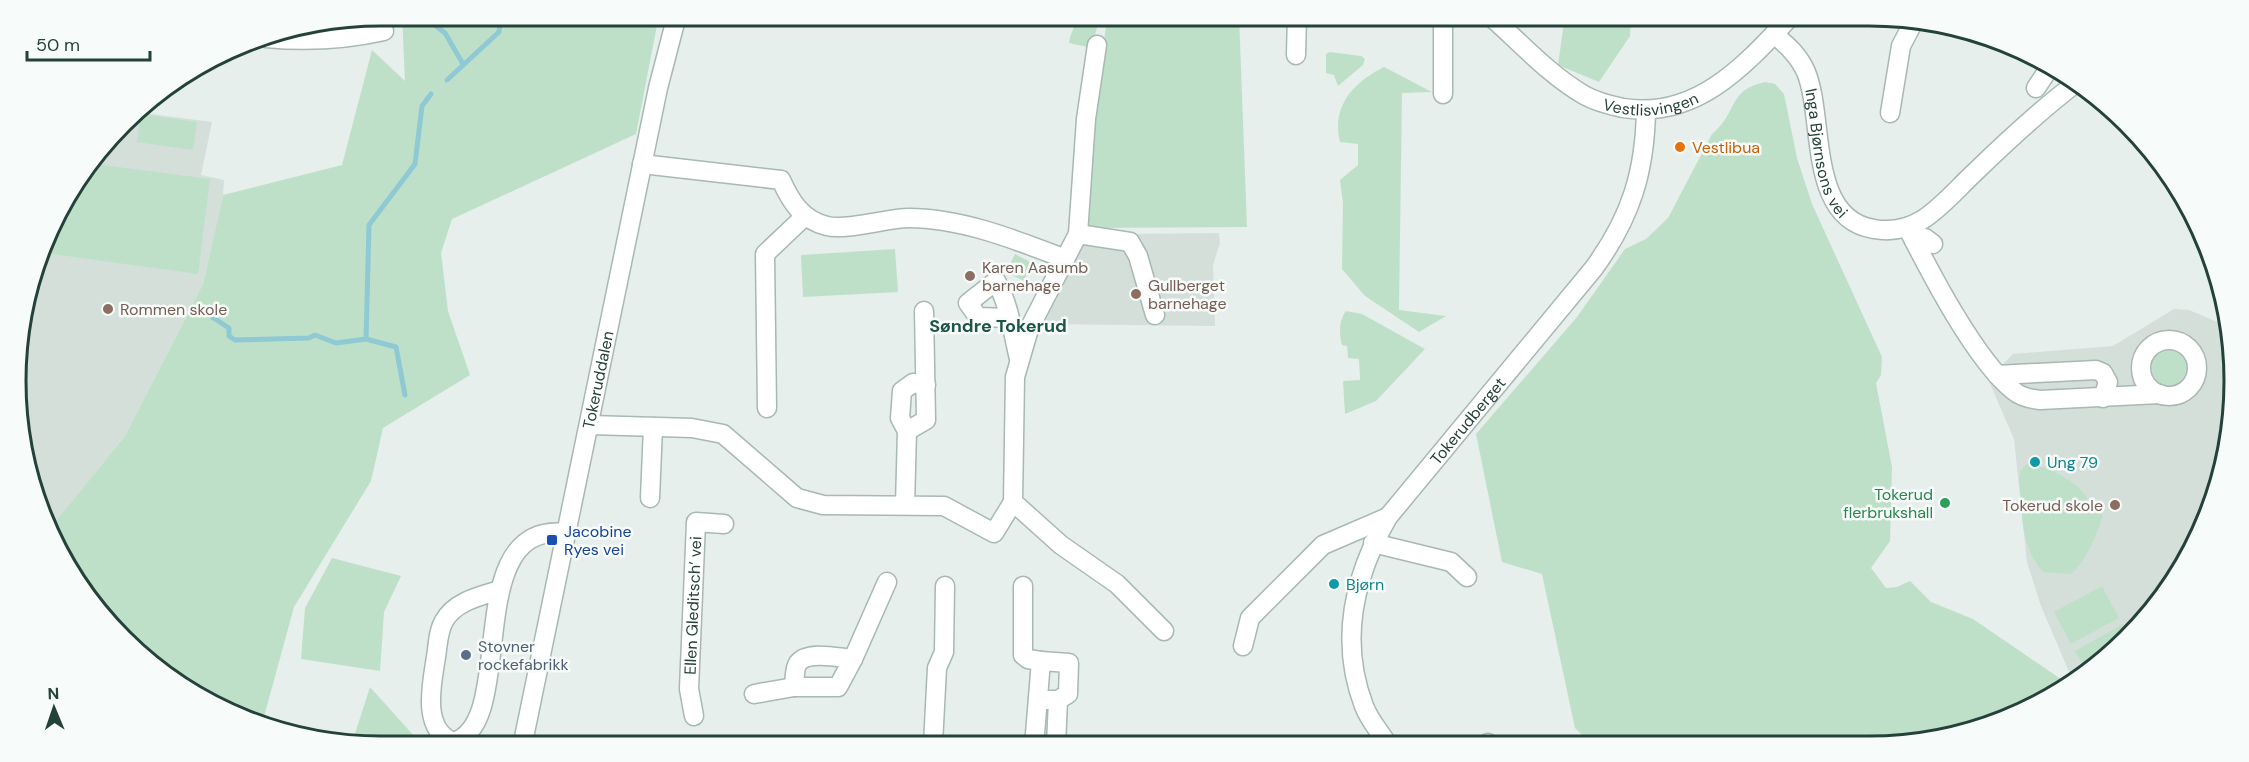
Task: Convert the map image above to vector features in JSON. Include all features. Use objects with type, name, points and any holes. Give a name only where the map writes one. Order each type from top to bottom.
[{"type":"street","name":"Tokeruddalen","points":[[524,736],[642,164],[674,26]]},
{"type":"street","points":[[1296,55],[1297,26]]},
{"type":"street","points":[[1443,26],[1443,94]]},
{"type":"street","name":"Vestlisvingen","points":[[1513,26],[1558,77],[1586,97],[1618,107],[1646,110],[1677,104],[1710,91],[1749,61],[1782,26]]},
{"type":"street","points":[[1890,113],[1903,28]]},
{"type":"street","points":[[284,40],[301,41],[355,38],[384,31]]},
{"type":"street","name":"Inga Bjørnsons vei","points":[[1774,34],[1788,46],[1806,71],[1814,103],[1822,167],[1835,204],[1857,224],[1886,231],[1910,234],[2017,132],[2070,88]]},
{"type":"street","points":[[590,424],[692,428],[723,434],[797,498],[823,505],[944,506],[994,533],[1013,502],[1015,377],[1029,329],[1063,258],[1078,234],[1086,119],[1097,45]]},
{"type":"street","points":[[2036,88],[2046,73]]},
{"type":"street","name":"Tokerudberget","points":[[1382,736],[1364,708],[1351,654],[1354,602],[1364,563],[1388,517],[1594,268],[1620,231],[1646,145],[1646,110]]},
{"type":"street","points":[[642,164],[782,180],[804,217],[829,227],[909,218],[975,229],[1063,258]]},
{"type":"street","points":[[767,408],[765,254],[804,217]]},
{"type":"street","points":[[1078,234],[1130,242],[1138,256],[1155,315]]},
{"type":"street","points":[[1910,234],[1926,238],[1933,244]]},
{"type":"street","points":[[1910,234],[1960,321],[1997,375],[2015,392],[2029,399],[2111,397],[2160,394],[2170,396],[2181,393],[2196,377],[2198,366],[2195,355],[2179,341],[2168,339],[2157,342],[2142,358],[2141,369],[2134,384],[2111,397]]},
{"type":"street","points":[[904,506],[907,431],[900,418],[902,391],[913,383],[926,385],[924,311]]},
{"type":"street","points":[[1010,318],[1020,360]]},
{"type":"street","points":[[2141,369],[2144,380],[2160,394]]},
{"type":"street","points":[[1997,375],[2096,370],[2103,373],[2108,382],[2111,397]]},
{"type":"street","points":[[650,498],[653,427]]},
{"type":"street","points":[[1013,502],[1061,545],[1117,584],[1164,631]]},
{"type":"street","points":[[1243,646],[1250,618],[1323,545],[1388,517]]},
{"type":"street","name":"Ellen Gleditsch’ vei","points":[[694,716],[689,688],[696,522],[724,524]]},
{"type":"street","points":[[466,736],[483,700],[500,590],[507,568],[525,542],[546,532],[567,533]]},
{"type":"street","points":[[1373,543],[1451,562],[1467,577]]},
{"type":"street","points":[[754,694],[794,687],[838,687],[887,582]]},
{"type":"street","points":[[1023,585],[1023,655],[1028,660],[1069,663],[1068,694],[1058,700],[1039,700]]},
{"type":"street","points":[[933,736],[937,668],[944,652],[945,586]]},
{"type":"street","points":[[443,736],[432,714],[432,688],[440,631],[444,620],[455,608],[468,600],[500,590]]},
{"type":"street","points":[[794,687],[796,665],[803,658],[818,656],[853,659]]},
{"type":"street","points":[[1035,736],[1041,661]]},
{"type":"street","points":[[1056,736],[1058,700]]},
{"type":"shaded area","name":"Rommen skole","points":[[147,114],[212,122],[201,175],[224,180],[223,195],[203,284],[125,436],[55,522],[44,495],[32,450],[26,404],[26,358],[32,312],[44,267],[62,224],[85,183],[114,147]]},
{"type":"shaded area","name":"Gullberget barnehage","points":[[1219,233],[1220,243],[1213,265],[1215,326],[1043,324],[1083,243],[1124,234]]},
{"type":"shaded area","name":"Tokerud skole","points":[[2174,309],[2189,310],[2218,322],[2224,381],[2217,450],[2205,495],[2196,517],[2164,579],[2119,632],[2070,674],[2041,606],[2027,562],[2014,439],[1988,379],[2013,354],[2113,346]]},
{"type":"green space","points":[[402,26],[657,26],[636,134],[452,219],[441,253],[448,311],[470,375],[383,428],[371,481],[294,607],[264,717],[203,689],[183,677],[147,648],[114,615],[85,579],[55,522],[125,436],[203,284],[223,195],[342,165],[372,50],[405,81]]},
{"type":"green space","points":[[1074,26],[1097,26],[1092,48],[1069,43]]},
{"type":"green space","points":[[1106,26],[1239,26],[1247,227],[1086,228],[1097,83]]},
{"type":"green space","points":[[1563,26],[1630,26],[1630,36],[1599,82],[1558,65]]},
{"type":"green space","points":[[1330,52],[1361,56],[1365,59],[1363,65],[1338,86],[1334,75],[1326,73],[1326,54]]},
{"type":"green space","points":[[1384,67],[1432,92],[1402,93],[1399,310],[1446,316],[1419,332],[1365,296],[1342,269],[1343,203],[1340,180],[1358,165],[1358,144],[1340,142],[1339,117],[1342,106],[1355,88]]},
{"type":"green space","points":[[1765,82],[1775,84],[1784,94],[1797,158],[1812,204],[1882,357],[1881,375],[1876,383],[1892,467],[1890,541],[1871,568],[1886,588],[1897,587],[1910,581],[1931,602],[1973,619],[2062,680],[2025,700],[1982,718],[1937,730],[1891,736],[1583,736],[1575,728],[1542,574],[1502,562],[1476,434],[1577,317],[1625,249],[1646,239],[1668,218],[1712,134],[1726,118],[1738,96],[1753,86]]},
{"type":"green space","points":[[146,115],[197,122],[193,150],[137,142],[139,121]]},
{"type":"green space","points":[[99,165],[210,179],[198,274],[52,254],[53,244],[73,203]]},
{"type":"green space","points":[[895,249],[898,292],[803,297],[801,255]]},
{"type":"green space","points":[[1015,254],[1032,263],[1024,281],[1006,272]]},
{"type":"green space","points":[[1346,311],[1362,314],[1425,349],[1376,401],[1345,414],[1343,381],[1360,380],[1359,359],[1348,358],[1347,346],[1342,345],[1341,341],[1341,323]]},
{"type":"green space","points":[[2169,351],[2181,356],[2186,368],[2181,380],[2169,385],[2157,380],[2152,368],[2157,356]]},
{"type":"green space","points":[[2028,463],[2043,467],[2075,484],[2103,516],[2086,555],[2071,574],[2043,572],[2030,551],[2022,516],[2019,479],[2020,471]]},
{"type":"green space","points":[[332,558],[401,576],[384,612],[380,671],[301,659],[305,608]]},
{"type":"green space","points":[[2102,586],[2119,618],[2071,644],[2054,612]]},
{"type":"green space","points":[[2123,624],[2124,626],[2119,632],[2082,664],[2075,651]]},
{"type":"green space","points":[[370,687],[414,736],[358,736],[354,736]]},
{"type":"waterway","points":[[436,26],[445,33],[463,64]]},
{"type":"waterway","points":[[447,80],[499,32],[500,26]]},
{"type":"waterway","points":[[405,395],[396,347],[366,339],[369,225],[415,164],[422,106],[431,94]]},
{"type":"waterway","points":[[212,317],[229,328],[229,336],[235,340],[309,338],[315,335],[336,343],[366,339]]},
{"type":"place","name":"Vestlibua","points":[[1680,147]]},
{"type":"place","name":"Karen Aasumb barnehage","points":[[970,276]]},
{"type":"place","name":"Gullberget barnehage","points":[[1136,294]]},
{"type":"place","name":"Rommen skole","points":[[108,309]]},
{"type":"place","name":"Ung 79","points":[[2035,462]]},
{"type":"place","name":"Tokerud flerbrukshall","points":[[1945,503]]},
{"type":"place","name":"Tokerud skole","points":[[2115,505]]},
{"type":"place","name":"Jacobine Ryes vei","points":[[552,540]]},
{"type":"place","name":"Bjørn","points":[[1334,584]]},
{"type":"place","name":"Stovner rockefabrikk","points":[[466,655]]},
{"type":"district","name":"Søndre Tokerud","points":[[998,326]]}]
